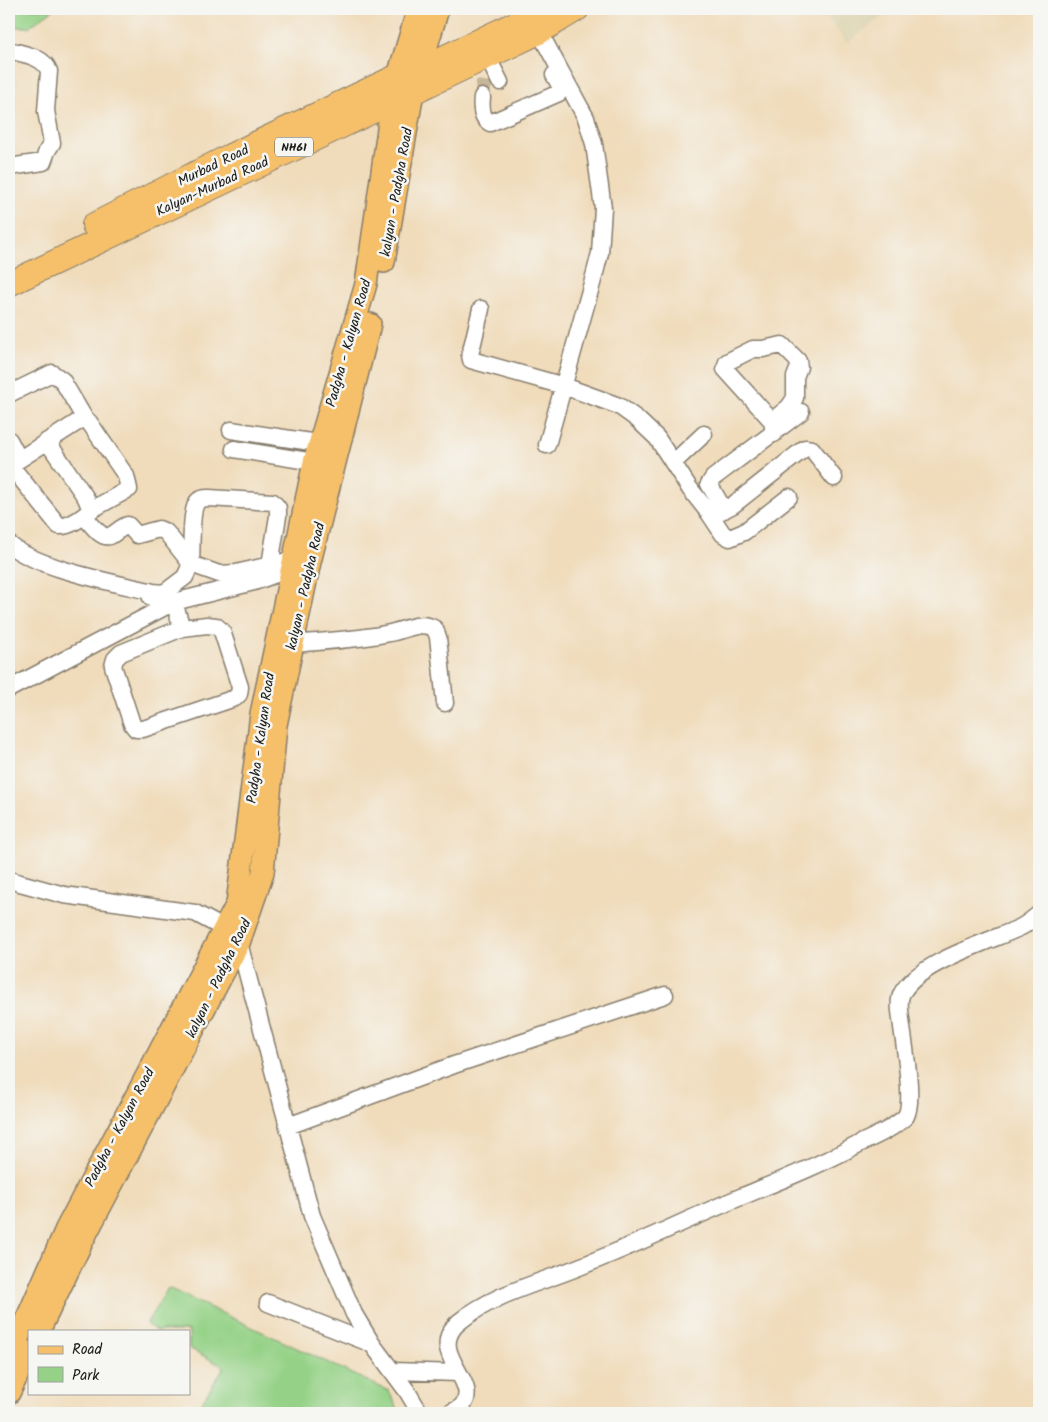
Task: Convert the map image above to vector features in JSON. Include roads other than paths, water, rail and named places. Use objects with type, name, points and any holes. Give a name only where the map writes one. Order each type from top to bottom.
[{"type":"highway","name":"NH61","points":[[420,69],[539,19],[578,9]]},
{"type":"highway","name":"NH61","points":[[401,90],[483,69],[539,19]]},
{"type":"highway","name":"Murbad Road","points":[[9,268],[125,219],[230,156],[401,90],[420,69]]},
{"type":"highway","name":"NH61","points":[[9,284],[125,219]]},
{"type":"main road","points":[[401,90],[418,9]]},
{"type":"main road","points":[[420,69],[438,9]]},
{"type":"main road","name":"kalyan - Padgha Road","points":[[9,1393],[24,1337],[75,1233],[232,936],[263,873],[268,724],[292,644],[291,564],[373,285],[401,90]]},
{"type":"main road","name":"Padgha - Kalyan Road","points":[[268,724],[291,564],[324,450]]},
{"type":"main road","points":[[9,1359],[24,1337]]},
{"type":"street","points":[[482,97],[481,107],[486,120],[490,123],[559,93],[562,89],[539,19]]},
{"type":"street","points":[[9,50],[42,61],[48,66],[46,111],[52,143],[43,162],[9,167]]},
{"type":"street","points":[[547,445],[600,253],[603,208],[594,144],[586,118],[559,78]]},
{"type":"street","points":[[481,309],[470,354],[471,360],[564,386],[619,406],[637,419],[657,438],[690,489],[716,512]]},
{"type":"street","points":[[782,345],[798,361],[799,367],[795,376],[796,398],[773,428],[725,369],[727,362],[753,348],[763,349],[782,345]]},
{"type":"street","points":[[9,394],[46,375],[52,374],[62,380],[85,419],[126,476],[129,489],[66,525],[59,526],[13,463],[9,440]]},
{"type":"street","points":[[690,489],[709,484],[713,478],[773,428],[801,412]]},
{"type":"street","points":[[13,463],[80,420],[85,419]]},
{"type":"street","points":[[231,430],[324,450]]},
{"type":"street","points":[[673,463],[704,434]]},
{"type":"street","points":[[47,441],[86,498],[88,513],[101,534],[110,536],[128,525],[137,535],[159,529],[166,532],[191,564],[219,574],[291,564]]},
{"type":"street","points":[[716,512],[805,448],[812,449],[834,478]]},
{"type":"street","points":[[234,449],[324,450]]},
{"type":"street","points":[[709,484],[722,534],[730,538],[744,532],[789,497]]},
{"type":"street","points":[[9,544],[30,558],[79,573],[164,593],[185,578],[191,564],[196,502],[201,498],[209,498],[273,502],[278,508],[278,516],[291,564]]},
{"type":"street","points":[[9,560],[78,584],[120,594],[174,602]]},
{"type":"street","points":[[9,689],[174,602],[254,582],[291,564]]},
{"type":"street","points":[[174,602],[182,628]]},
{"type":"street","points":[[292,644],[389,633],[421,624],[429,625],[435,628],[438,637],[445,703]]},
{"type":"street","points":[[207,625],[216,626],[222,631],[240,687],[239,694],[226,702],[143,729],[136,729],[132,724],[113,666],[115,659],[121,653],[182,628],[207,625]]},
{"type":"street","points":[[9,880],[64,895],[195,913],[232,936],[288,1126],[312,1216],[354,1314],[372,1344],[407,1391],[420,1413]]},
{"type":"street","points":[[450,1413],[461,1407],[466,1398],[466,1388],[447,1351],[449,1335],[458,1324],[488,1302],[511,1291],[567,1272],[640,1243],[740,1197],[819,1165],[891,1128],[906,1117],[910,1091],[900,995],[910,982],[923,972],[965,950],[1023,926],[1039,914]]},
{"type":"street","points":[[288,1126],[454,1065],[665,996]]},
{"type":"street","points":[[268,1303],[372,1344]]},
{"type":"street","points":[[392,1371],[459,1373]]},
{"type":"tunnel","points":[[482,97],[485,76]]}]
